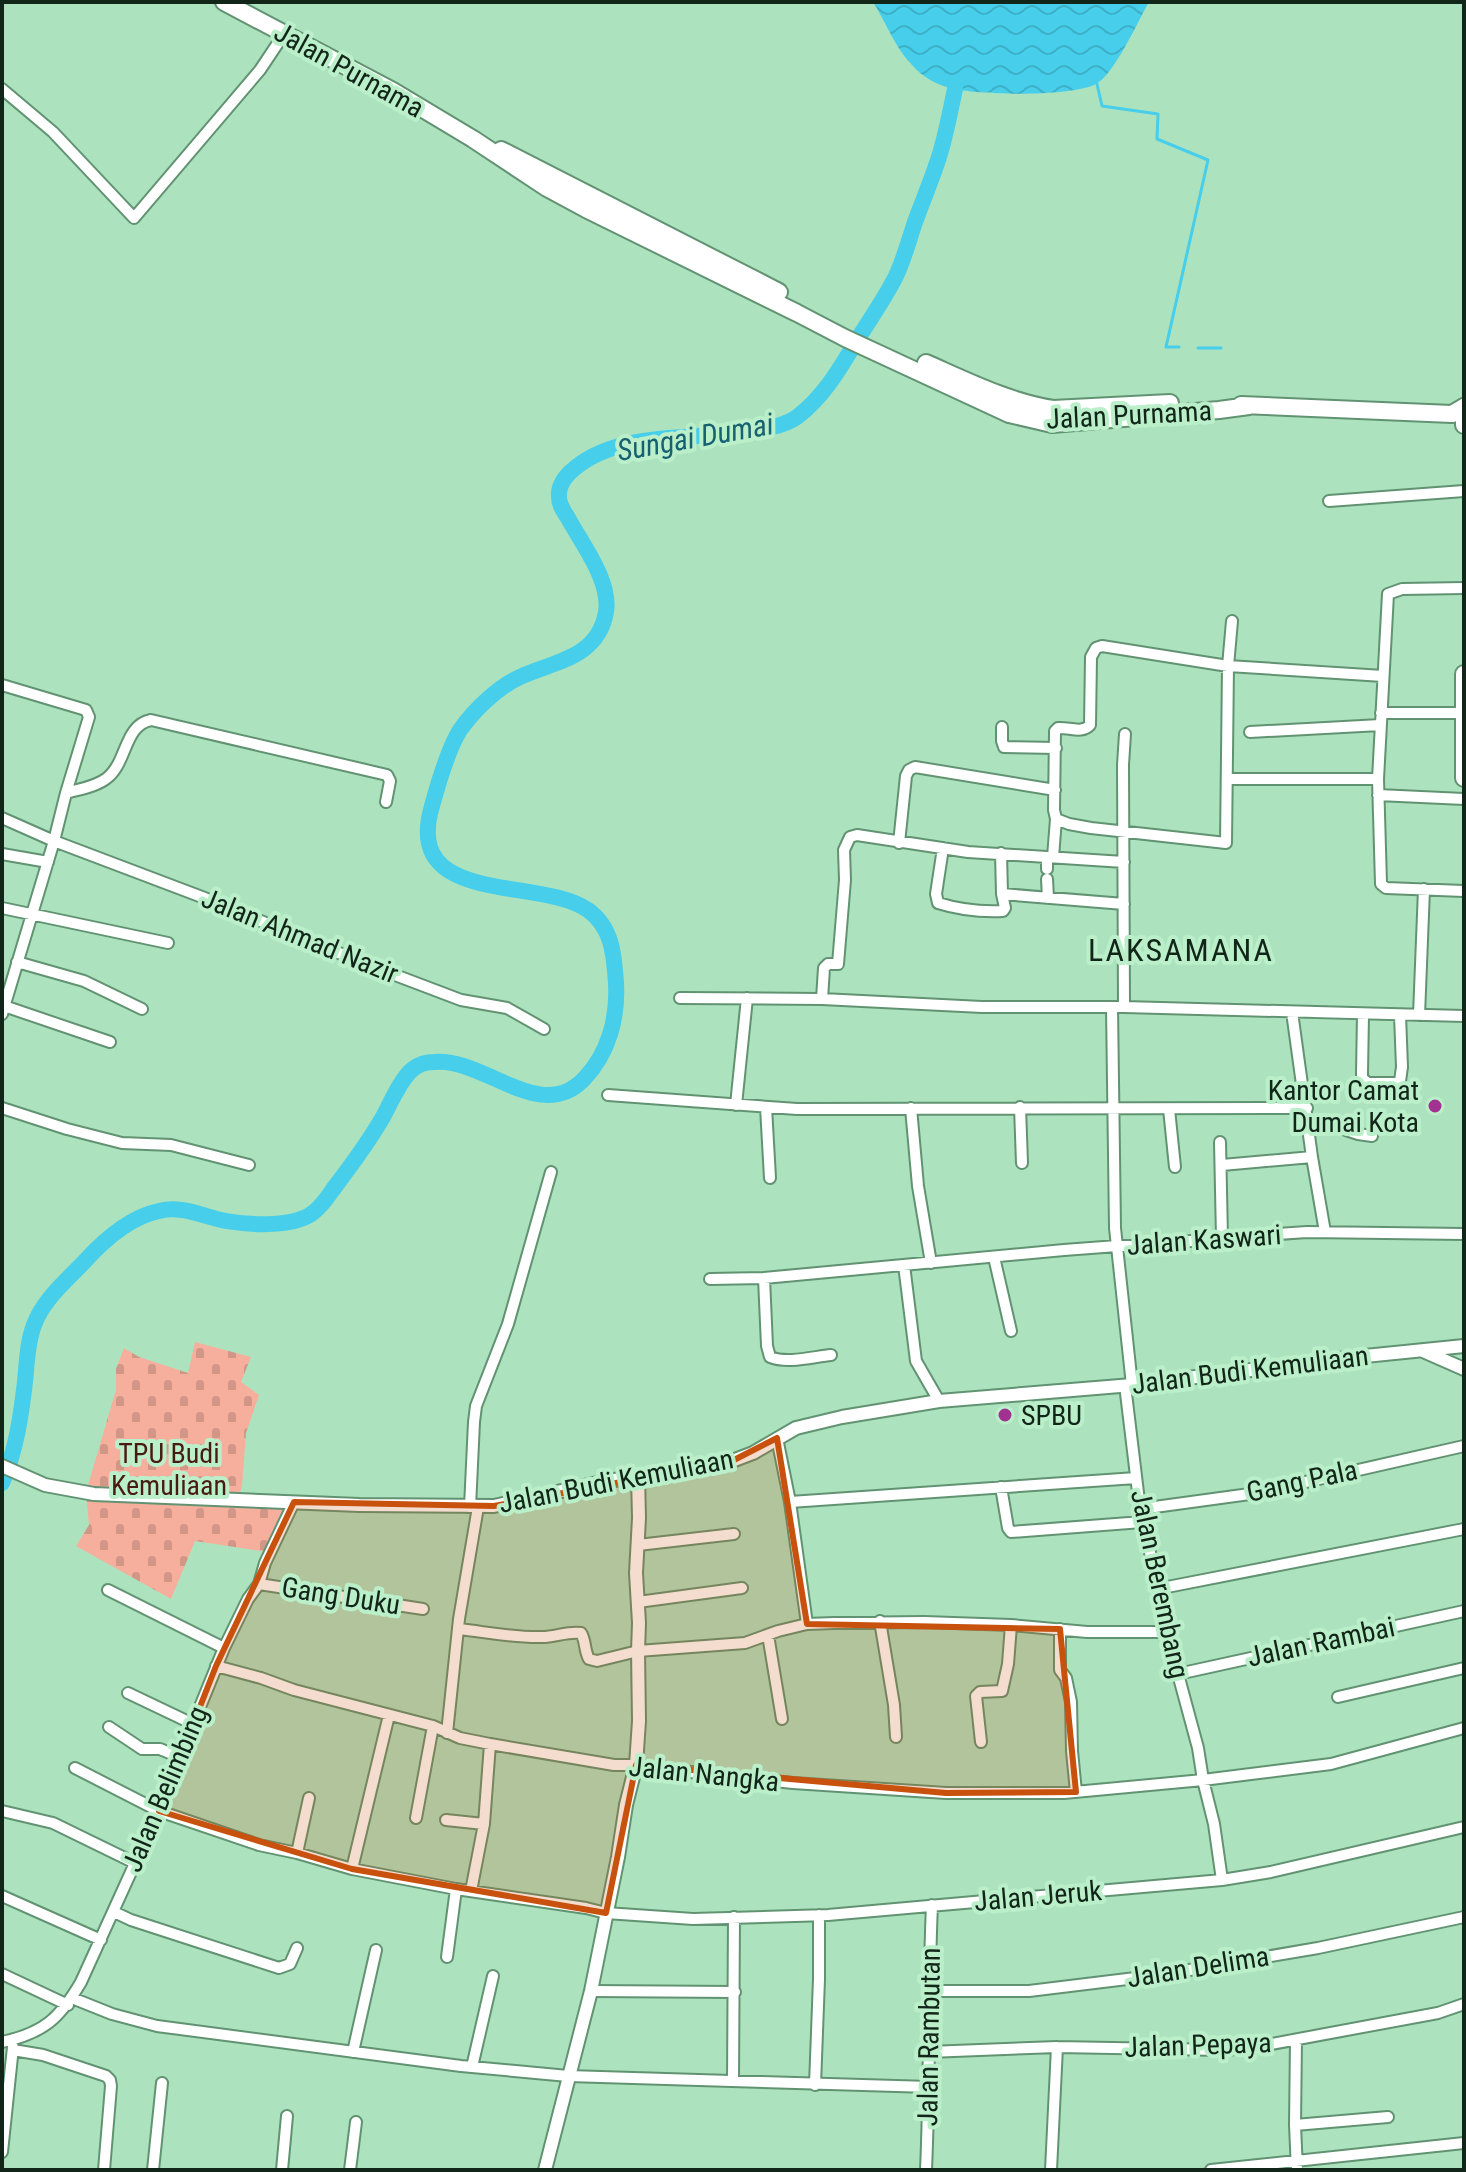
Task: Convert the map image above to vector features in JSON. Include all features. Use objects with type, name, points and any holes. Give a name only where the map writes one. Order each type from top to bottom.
[{"type":"main road","name":"Jalan Purnama","points":[[224,2],[393,91],[547,188],[640,237],[720,268],[849,330],[987,390],[1013,407],[1053,409],[1188,402],[1462,415]]},
{"type":"main road","points":[[1464,674],[1464,778]]},
{"type":"street","points":[[2,89],[53,132],[134,218],[260,70],[284,34]]},
{"type":"street","points":[[1329,501],[1464,491]]},
{"type":"street","points":[[1464,588],[1402,589],[1388,594],[1378,779],[1381,884],[1386,888],[1464,891]]},
{"type":"street","points":[[1056,819],[1091,828],[1226,843],[1228,666],[1232,621]]},
{"type":"street","points":[[1048,898],[1047,874],[1056,819],[1055,731],[1058,728],[1082,730],[1090,725],[1091,657],[1096,648],[1102,646],[1228,666],[1383,676]]},
{"type":"street","points":[[2,685],[88,713],[48,862],[3,1010],[110,1042]]},
{"type":"street","points":[[1381,713],[1463,713]]},
{"type":"street","points":[[66,793],[108,778],[135,729],[144,721],[151,720],[387,775],[390,781],[386,802]]},
{"type":"street","points":[[1250,732],[1380,725]]},
{"type":"street","points":[[1002,727],[1004,747],[1056,748]]},
{"type":"street","name":"Jalan Berembang","points":[[1125,734],[1124,904],[1113,1108],[1117,1246],[1128,1385],[1142,1522],[1198,1748],[1222,1880]]},
{"type":"street","points":[[899,843],[906,776],[915,767],[1055,790]]},
{"type":"street","points":[[1227,779],[1378,779]]},
{"type":"street","points":[[1378,795],[1464,799]]},
{"type":"street","name":"Jalan Ahmad Nazir","points":[[2,818],[461,1000],[507,1008],[544,1029]]},
{"type":"street","points":[[822,999],[824,968],[828,964],[838,964],[845,880],[844,850],[848,839],[857,835],[943,848],[1124,862]]},
{"type":"street","points":[[943,848],[936,894],[940,905],[984,911],[1003,911],[1001,853]]},
{"type":"street","points":[[2,854],[48,862]]},
{"type":"street","points":[[1419,1015],[1424,889]]},
{"type":"street","points":[[1002,894],[1124,904]]},
{"type":"street","points":[[2,908],[168,943]]},
{"type":"street","points":[[17,962],[84,981],[142,1009]]},
{"type":"street","points":[[680,998],[1464,1016]]},
{"type":"street","points":[[736,1105],[747,998]]},
{"type":"street","points":[[1292,1012],[1325,1232]]},
{"type":"street","points":[[1363,1015],[1362,1078],[1368,1083],[1396,1083],[1400,1081],[1402,1067],[1400,1015]]},
{"type":"street","points":[[608,1095],[766,1107],[1307,1108]]},
{"type":"street","points":[[766,1107],[770,1178]]},
{"type":"street","points":[[1020,1107],[1022,1163]]},
{"type":"street","points":[[2,1108],[122,1143],[171,1145],[249,1165]]},
{"type":"street","points":[[911,1108],[918,1186],[931,1263]]},
{"type":"street","points":[[1169,1109],[1175,1167]]},
{"type":"street","points":[[1308,1128],[1340,1128],[1372,1136]]},
{"type":"street","points":[[1220,1142],[1222,1238]]},
{"type":"street","points":[[1222,1165],[1312,1157]]},
{"type":"street","points":[[447,1733],[474,1507],[476,1406],[508,1324],[551,1172]]},
{"type":"street","name":"Jalan Kaswari","points":[[710,1279],[764,1278],[1222,1238],[1325,1232],[1464,1234]]},
{"type":"street","points":[[994,1257],[1011,1331]]},
{"type":"street","points":[[904,1265],[916,1361],[939,1401]]},
{"type":"street","points":[[764,1278],[770,1357],[774,1360],[831,1355]]},
{"type":"street","name":"Jalan Budi Kemuliaan","points":[[2,1466],[40,1483],[94,1494],[474,1507],[512,1504],[638,1476],[732,1461],[753,1453],[796,1428],[820,1421],[939,1401],[1128,1385],[1464,1346]]},
{"type":"street","points":[[1420,1350],[1464,1369]]},
{"type":"street","points":[[777,1438],[790,1502],[807,1624]]},
{"type":"street","name":"Gang Pala","points":[[1140,1509],[1257,1493],[1464,1446]]},
{"type":"street","points":[[545,2170],[591,1991],[636,1765],[639,1721],[638,1476]]},
{"type":"street","points":[[790,1502],[1136,1478]]},
{"type":"street","points":[[1001,1487],[1011,1532],[1142,1522]]},
{"type":"street","name":"Jalan Belimbing","points":[[2,2042],[14,2045],[46,2026],[70,2002],[159,1811],[224,1648],[248,1599],[259,1584],[265,1563],[294,1502]]},
{"type":"street","points":[[1157,1589],[1464,1529]]},
{"type":"street","points":[[638,1545],[734,1534]]},
{"type":"street","name":"Gang Duku","points":[[259,1584],[423,1609]]},
{"type":"street","points":[[638,1602],[742,1588]]},
{"type":"street","points":[[108,1590],[224,1648]]},
{"type":"street","name":"Jalan Rambai","points":[[1178,1674],[1464,1611]]},
{"type":"street","points":[[459,1629],[538,1638],[581,1633],[587,1656],[597,1661],[638,1651],[745,1643],[807,1624],[880,1621],[1011,1625],[1087,1632],[1168,1632]]},
{"type":"street","points":[[880,1621],[896,1737]]},
{"type":"street","points":[[981,1742],[976,1696],[980,1692],[1002,1691],[1011,1625]]},
{"type":"street","points":[[1060,1629],[1060,1670],[1066,1678],[1071,1702],[1076,1792]]},
{"type":"street","points":[[768,1635],[782,1719]]},
{"type":"street","name":"Jalan Nangka","points":[[216,1666],[433,1726],[460,1738],[490,1744],[614,1765],[946,1793],[1076,1792],[1340,1763],[1464,1728]]},
{"type":"street","points":[[1338,1697],[1464,1668]]},
{"type":"street","points":[[128,1693],[193,1724]]},
{"type":"street","points":[[352,1869],[389,1715]]},
{"type":"street","points":[[416,1818],[433,1726]]},
{"type":"street","points":[[109,1727],[142,1749],[160,1749],[182,1758]]},
{"type":"street","points":[[471,1891],[484,1824],[490,1744]]},
{"type":"street","name":"Jalan Jeruk","points":[[75,1768],[159,1811],[259,1845],[352,1869],[606,1913],[693,1919],[819,1915],[1222,1880],[1271,1872],[1464,1827]]},
{"type":"street","points":[[297,1853],[309,1798]]},
{"type":"street","points":[[4,1810],[53,1823],[135,1863]]},
{"type":"street","points":[[446,1820],[484,1824]]},
{"type":"street","points":[[447,1957],[456,1889]]},
{"type":"street","points":[[2,1896],[101,1940]]},
{"type":"street","name":"Jalan Rambutan","points":[[926,2170],[932,1905]]},
{"type":"street","points":[[114,1912],[279,1968],[290,1964],[297,1948]]},
{"type":"street","points":[[815,2085],[819,1915]]},
{"type":"street","points":[[733,2081],[734,1917]]},
{"type":"street","name":"Jalan Delima","points":[[929,1991],[1029,1991],[1160,1975],[1318,1948],[1464,1917]]},
{"type":"street","points":[[353,2052],[376,1950]]},
{"type":"street","points":[[2,1974],[70,2002],[157,2026],[472,2067],[568,2076],[930,2087]]},
{"type":"street","points":[[472,2067],[493,1976]]},
{"type":"street","points":[[591,1991],[735,1992]]},
{"type":"street","name":"Jalan Pepaya","points":[[928,2052],[1057,2047],[1237,2049],[1438,2013],[1464,2004]]},
{"type":"street","points":[[1296,2040],[1297,2165]]},
{"type":"street","points":[[2,2152],[14,2045],[110,2080],[104,2170]]},
{"type":"street","points":[[1051,2170],[1057,2047]]},
{"type":"street","points":[[153,2170],[162,2083]]},
{"type":"street","points":[[282,2170],[287,2116]]},
{"type":"street","points":[[1295,2125],[1388,2117]]},
{"type":"street","points":[[350,2170],[356,2122]]},
{"type":"street","points":[[1211,2170],[1297,2165],[1464,2143]]},
{"type":"highlighted area","points":[[777,1438],[807,1624],[1060,1629],[1076,1792],[946,1793],[636,1765],[606,1913],[352,1869],[159,1811],[216,1666],[294,1502],[494,1506],[732,1461]]},
{"type":"green space","name":"TPU Budi Kemuliaan","points":[[195,1342],[251,1357],[241,1382],[259,1395],[246,1433],[238,1500],[288,1502],[268,1552],[195,1541],[171,1599],[76,1546],[89,1525],[86,1492],[116,1390],[116,1369],[124,1348],[139,1357],[188,1373]]},
{"type":"water","points":[[873,2],[1149,2],[1118,59],[1103,79],[1084,88],[1026,94],[967,91],[948,88],[931,80],[906,58]]},
{"type":"waterway","points":[[1097,84],[1102,106],[1158,114],[1157,139],[1208,160],[1166,347],[1179,347]]},
{"type":"waterway","name":"Sungai Dumai","points":[[2,1483],[17,1433],[29,1346],[38,1316],[63,1284],[118,1231],[148,1214],[168,1210],[185,1210],[248,1224],[285,1223],[307,1216],[324,1202],[361,1152],[404,1078],[423,1064],[453,1063],[530,1093],[549,1095],[567,1091],[593,1069],[606,1046],[615,1009],[614,963],[611,943],[603,925],[588,910],[566,900],[480,883],[455,874],[437,860],[428,838],[432,806],[447,757],[460,730],[495,693],[520,677],[585,649],[601,627],[606,600],[600,575],[560,503],[560,488],[575,468],[614,447],[637,442],[731,434],[781,425],[806,410],[829,384],[899,270],[939,157],[955,89]]},
{"type":"waterway","points":[[1198,348],[1221,348]]},
{"type":"place","name":"Kantor Camat Dumai Kota","points":[[1435,1106]]},
{"type":"place","name":"SPBU","points":[[1005,1415]]},
{"type":"district","name":"LAKSAMANA","points":[[1181,950]]}]
